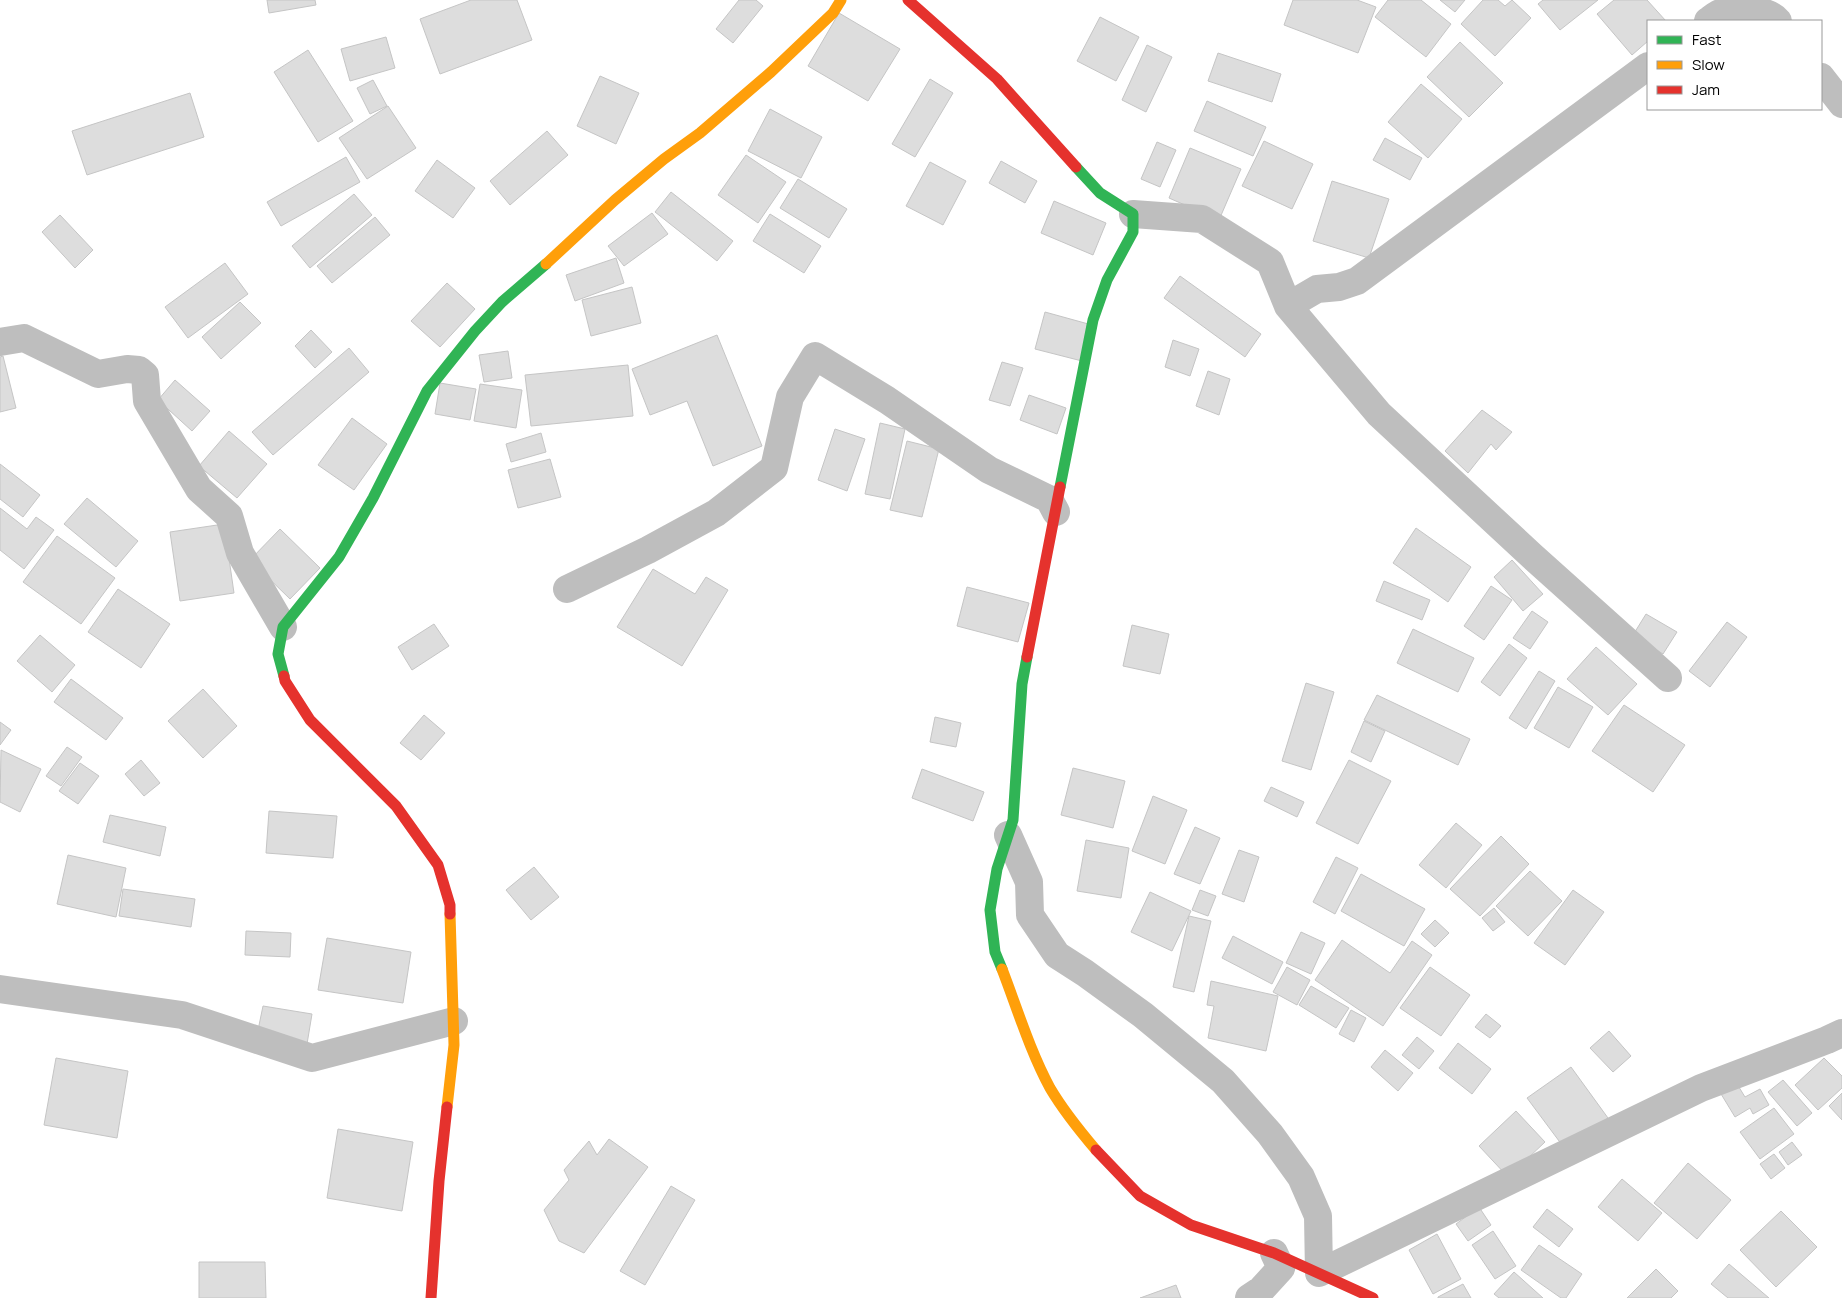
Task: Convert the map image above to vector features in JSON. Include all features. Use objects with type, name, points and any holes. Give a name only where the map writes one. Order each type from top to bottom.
[{"type":"street","points":[[431,1298],[438,1181],[454,1046],[454,966],[450,904],[438,865],[396,806],[310,720],[285,681],[278,654],[283,627],[339,557],[373,498],[427,391],[474,331],[502,302],[572,241],[615,200],[664,159],[700,133],[771,72],[833,13],[841,0]]},
{"type":"street","points":[[908,0],[997,79],[1100,193],[1133,214],[1202,219],[1270,262],[1288,306],[1379,414],[1532,556],[1668,678]]},
{"type":"street","points":[[1709,20],[1719,13],[1750,9],[1777,20]]},
{"type":"street","points":[[1288,306],[1317,289],[1339,287],[1357,281],[1647,67]]},
{"type":"street","points":[[1822,78],[1842,104]]},
{"type":"street","points":[[1133,214],[1133,232],[1107,280],[1094,320],[1022,684],[1013,820],[997,869],[990,910],[995,952],[1050,1087],[1072,1120],[1103,1159],[1140,1196],[1191,1224],[1274,1253],[1373,1298]]},
{"type":"street","points":[[0,342],[24,338],[98,374],[127,369],[139,370],[145,374],[147,400],[198,489],[228,516],[240,554],[283,627]]},
{"type":"street","points":[[567,589],[648,550],[716,513],[774,468],[790,397],[815,356],[886,400],[989,470],[1049,498],[1056,512]]},
{"type":"street","points":[[1008,835],[1028,882],[1030,915],[1057,956],[1143,1015],[1223,1081],[1270,1134],[1301,1177],[1318,1216],[1319,1273]]},
{"type":"street","points":[[0,988],[182,1015],[312,1058],[454,1020]]},
{"type":"street","points":[[1319,1273],[1701,1088],[1842,1033]]},
{"type":"street","points":[[1249,1298],[1261,1290],[1281,1268],[1274,1253]]},
{"type":"building","points":[[267,0],[315,0],[316,5],[269,13]]},
{"type":"building","points":[[471,0],[517,0],[532,40],[440,74],[420,19]]},
{"type":"building","points":[[739,0],[756,0],[763,6],[733,43],[716,29]]},
{"type":"building","points":[[1293,0],[1357,0],[1376,7],[1358,53],[1284,25]]},
{"type":"building","points":[[1388,0],[1421,0],[1451,24],[1426,57],[1375,17]]},
{"type":"building","points":[[1440,0],[1465,0],[1455,12]]},
{"type":"building","points":[[1483,0],[1498,0],[1505,6],[1512,0],[1531,18],[1495,56],[1461,24]]},
{"type":"building","points":[[1543,0],[1598,0],[1560,30],[1538,4]]},
{"type":"building","points":[[1614,0],[1647,0],[1665,20],[1647,20],[1647,42],[1632,55],[1597,14]]},
{"type":"building","points":[[839,13],[900,49],[868,101],[808,66]]},
{"type":"building","points":[[1100,17],[1139,37],[1116,81],[1077,61]]},
{"type":"building","points":[[386,37],[395,68],[350,81],[341,49]]},
{"type":"building","points":[[1460,42],[1503,83],[1469,117],[1427,77]]},
{"type":"building","points":[[1147,45],[1172,57],[1146,112],[1122,100]]},
{"type":"building","points":[[308,50],[353,121],[318,142],[274,72]]},
{"type":"building","points":[[1218,53],[1281,74],[1272,102],[1208,81]]},
{"type":"building","points":[[600,76],[639,93],[616,144],[577,126]]},
{"type":"building","points":[[930,79],[953,93],[915,157],[892,144]]},
{"type":"building","points":[[373,80],[387,106],[370,114],[357,88]]},
{"type":"building","points":[[1421,84],[1462,119],[1428,158],[1388,122]]},
{"type":"building","points":[[190,93],[204,137],[87,175],[72,131]]},
{"type":"building","points":[[1207,101],[1266,127],[1253,156],[1194,131]]},
{"type":"building","points":[[388,106],[416,148],[367,179],[339,138]]},
{"type":"building","points":[[770,109],[822,137],[801,178],[748,151]]},
{"type":"building","points":[[547,131],[568,155],[510,205],[490,181]]},
{"type":"building","points":[[1385,138],[1422,158],[1410,180],[1373,160]]},
{"type":"building","points":[[1264,141],[1313,164],[1292,209],[1242,186]]},
{"type":"building","points":[[1157,142],[1176,150],[1160,187],[1141,179]]},
{"type":"building","points":[[1190,148],[1241,169],[1219,220],[1169,198]]},
{"type":"building","points":[[746,155],[786,182],[758,223],[718,195]]},
{"type":"building","points":[[346,157],[360,182],[281,226],[267,202]]},
{"type":"building","points":[[437,160],[475,188],[453,218],[415,191]]},
{"type":"building","points":[[1001,161],[1037,181],[1025,203],[989,183]]},
{"type":"building","points":[[930,162],[966,181],[943,225],[906,206]]},
{"type":"building","points":[[798,179],[847,209],[829,238],[780,208]]},
{"type":"building","points":[[1332,181],[1389,199],[1369,258],[1313,241]]},
{"type":"building","points":[[671,192],[733,241],[717,261],[655,212]]},
{"type":"building","points":[[354,194],[372,215],[310,268],[292,246]]},
{"type":"building","points":[[1054,201],[1106,223],[1093,255],[1041,233]]},
{"type":"building","points":[[652,213],[668,234],[624,266],[608,246]]},
{"type":"building","points":[[770,214],[821,246],[804,273],[753,241]]},
{"type":"building","points":[[60,215],[93,250],[75,268],[42,232]]},
{"type":"building","points":[[375,217],[390,235],[332,283],[317,266]]},
{"type":"building","points":[[616,258],[624,283],[575,301],[566,275]]},
{"type":"building","points":[[225,263],[248,294],[188,338],[165,307]]},
{"type":"building","points":[[1180,276],[1261,334],[1245,357],[1164,298]]},
{"type":"building","points":[[447,283],[475,309],[440,347],[411,321]]},
{"type":"building","points":[[632,287],[641,323],[591,336],[582,300]]},
{"type":"building","points":[[240,302],[261,323],[221,359],[202,337]]},
{"type":"building","points":[[1045,312],[1092,325],[1082,361],[1035,349]]},
{"type":"building","points":[[311,330],[332,352],[315,368],[295,346]]},
{"type":"building","points":[[717,335],[762,446],[713,466],[687,401],[650,415],[632,369]]},
{"type":"building","points":[[1173,340],[1199,349],[1190,376],[1165,367]]},
{"type":"building","points":[[349,348],[369,372],[273,455],[252,432]]},
{"type":"building","points":[[508,351],[512,378],[484,382],[479,355]]},
{"type":"building","points":[[3,356],[16,408],[0,412],[0,357]]},
{"type":"building","points":[[1002,362],[1023,368],[1010,406],[989,400]]},
{"type":"building","points":[[628,365],[633,416],[531,426],[525,375]]},
{"type":"building","points":[[1208,371],[1230,379],[1219,415],[1196,406]]},
{"type":"building","points":[[175,380],[210,411],[192,431],[158,400]]},
{"type":"building","points":[[440,383],[476,389],[470,420],[435,414]]},
{"type":"building","points":[[480,384],[522,390],[516,428],[474,421]]},
{"type":"building","points":[[1029,395],[1066,408],[1057,434],[1020,420]]},
{"type":"building","points":[[1482,410],[1512,432],[1496,450],[1491,444],[1468,473],[1445,451]]},
{"type":"building","points":[[352,418],[387,444],[354,490],[318,465]]},
{"type":"building","points":[[880,423],[905,429],[890,499],[865,494]]},
{"type":"building","points":[[835,429],[865,439],[847,491],[818,480]]},
{"type":"building","points":[[229,431],[267,464],[237,498],[199,466]]},
{"type":"building","points":[[541,433],[546,452],[511,462],[506,444]]},
{"type":"building","points":[[907,441],[939,449],[922,517],[890,510]]},
{"type":"building","points":[[550,459],[561,497],[518,508],[508,470]]},
{"type":"building","points":[[0,464],[40,495],[23,517],[0,499]]},
{"type":"building","points":[[87,498],[138,541],[116,567],[64,524]]},
{"type":"building","points":[[0,508],[27,529],[36,517],[54,530],[24,569],[0,550]]},
{"type":"building","points":[[224,524],[234,593],[180,601],[170,532]]},
{"type":"building","points":[[1416,528],[1471,567],[1448,602],[1393,563]]},
{"type":"building","points":[[280,529],[320,568],[290,599],[250,560]]},
{"type":"building","points":[[57,536],[115,578],[81,624],[23,582]]},
{"type":"building","points":[[1512,560],[1543,594],[1523,611],[1494,577]]},
{"type":"building","points":[[653,569],[695,594],[706,577],[728,590],[682,666],[617,627]]},
{"type":"building","points":[[1384,581],[1430,600],[1422,620],[1376,601]]},
{"type":"building","points":[[1491,586],[1512,600],[1484,640],[1464,626]]},
{"type":"building","points":[[967,587],[1029,603],[1018,642],[957,626]]},
{"type":"building","points":[[118,589],[170,624],[141,668],[88,632]]},
{"type":"building","points":[[1532,611],[1548,622],[1530,649],[1513,638]]},
{"type":"building","points":[[1646,614],[1677,632],[1663,654],[1633,635]]},
{"type":"building","points":[[1727,622],[1747,637],[1710,687],[1689,671]]},
{"type":"building","points":[[434,624],[449,646],[412,670],[398,647]]},
{"type":"building","points":[[1132,625],[1169,634],[1160,674],[1123,666]]},
{"type":"building","points":[[1413,629],[1474,658],[1458,692],[1397,663]]},
{"type":"building","points":[[40,635],[75,665],[52,692],[17,661]]},
{"type":"building","points":[[1509,644],[1527,658],[1500,696],[1481,682]]},
{"type":"building","points":[[1596,647],[1637,684],[1608,715],[1567,679]]},
{"type":"building","points":[[1539,671],[1555,681],[1526,729],[1509,718]]},
{"type":"building","points":[[71,679],[123,718],[106,740],[54,702]]},
{"type":"building","points":[[1306,683],[1334,692],[1311,770],[1282,761]]},
{"type":"building","points":[[1558,687],[1593,707],[1569,748],[1534,728]]},
{"type":"building","points":[[203,689],[237,726],[203,758],[168,721]]},
{"type":"building","points":[[1377,695],[1470,739],[1458,765],[1364,720]]},
{"type":"building","points":[[1624,705],[1685,745],[1653,792],[1592,751]]},
{"type":"building","points":[[424,715],[445,733],[421,760],[400,743]]},
{"type":"building","points":[[935,717],[961,723],[956,747],[930,742]]},
{"type":"building","points":[[1364,721],[1385,731],[1371,762],[1351,752]]},
{"type":"building","points":[[0,722],[11,730],[0,745]]},
{"type":"building","points":[[67,747],[82,757],[61,786],[46,776]]},
{"type":"building","points":[[1,750],[41,769],[20,812],[0,802]]},
{"type":"building","points":[[141,760],[160,783],[144,796],[125,774]]},
{"type":"building","points":[[1349,760],[1391,781],[1358,844],[1316,823]]},
{"type":"building","points":[[80,763],[99,776],[78,804],[59,791]]},
{"type":"building","points":[[1073,768],[1125,781],[1113,828],[1061,815]]},
{"type":"building","points":[[922,769],[984,792],[973,821],[912,798]]},
{"type":"building","points":[[1271,787],[1304,802],[1297,817],[1264,801]]},
{"type":"building","points":[[1153,796],[1187,810],[1165,864],[1132,851]]},
{"type":"building","points":[[269,811],[337,816],[333,858],[266,853]]},
{"type":"building","points":[[110,815],[166,827],[160,856],[103,842]]},
{"type":"building","points":[[1456,823],[1482,845],[1446,888],[1419,865]]},
{"type":"building","points":[[1195,827],[1220,838],[1200,884],[1174,874]]},
{"type":"building","points":[[1501,836],[1529,864],[1480,916],[1450,889]]},
{"type":"building","points":[[1086,840],[1129,848],[1121,898],[1077,891]]},
{"type":"building","points":[[1239,850],[1259,857],[1244,902],[1222,894]]},
{"type":"building","points":[[68,855],[126,868],[116,917],[57,904]]},
{"type":"building","points":[[1336,857],[1358,868],[1335,914],[1313,902]]},
{"type":"building","points":[[534,867],[559,897],[531,920],[506,890]]},
{"type":"building","points":[[1530,871],[1562,901],[1528,936],[1496,906]]},
{"type":"building","points":[[1361,874],[1425,909],[1404,946],[1341,911]]},
{"type":"building","points":[[123,889],[195,899],[191,927],[119,916]]},
{"type":"building","points":[[1200,890],[1216,896],[1208,916],[1192,910]]},
{"type":"building","points":[[1573,890],[1604,912],[1565,965],[1534,943]]},
{"type":"building","points":[[1150,892],[1191,911],[1172,951],[1131,932]]},
{"type":"building","points":[[1494,908],[1505,922],[1493,931],[1482,918]]},
{"type":"building","points":[[1189,916],[1211,921],[1194,992],[1173,987]]},
{"type":"building","points":[[1435,920],[1449,933],[1435,947],[1421,934]]},
{"type":"building","points":[[246,931],[291,933],[290,957],[245,955]]},
{"type":"building","points":[[1301,932],[1325,943],[1311,974],[1286,963]]},
{"type":"building","points":[[1233,936],[1283,962],[1272,984],[1222,958]]},
{"type":"building","points":[[327,938],[411,952],[403,1003],[318,990]]},
{"type":"building","points":[[1342,940],[1390,973],[1412,941],[1432,955],[1383,1026],[1315,980]]},
{"type":"building","points":[[1287,967],[1310,980],[1297,1005],[1273,992]]},
{"type":"building","points":[[1430,967],[1470,995],[1441,1036],[1400,1008]]},
{"type":"building","points":[[1211,981],[1278,996],[1266,1051],[1208,1038],[1214,1006],[1207,1005]]},
{"type":"building","points":[[1311,986],[1349,1008],[1336,1028],[1299,1005]]},
{"type":"building","points":[[263,1006],[312,1014],[307,1044],[257,1035]]},
{"type":"building","points":[[1351,1010],[1366,1018],[1354,1042],[1339,1034]]},
{"type":"building","points":[[1486,1014],[1501,1026],[1490,1038],[1475,1027]]},
{"type":"building","points":[[1609,1031],[1631,1056],[1613,1072],[1590,1048]]},
{"type":"building","points":[[1417,1037],[1434,1051],[1419,1069],[1402,1055]]},
{"type":"building","points":[[1458,1043],[1491,1069],[1472,1094],[1439,1068]]},
{"type":"building","points":[[1385,1050],[1413,1073],[1398,1091],[1371,1067]]},
{"type":"building","points":[[56,1058],[128,1071],[117,1138],[44,1125]]},
{"type":"building","points":[[1824,1058],[1842,1076],[1842,1088],[1818,1110],[1795,1085]]},
{"type":"building","points":[[1571,1067],[1608,1118],[1565,1149],[1527,1098]]},
{"type":"building","points":[[1734,1079],[1745,1097],[1760,1089],[1769,1105],[1753,1114],[1750,1108],[1735,1117],[1718,1089]]},
{"type":"building","points":[[1783,1080],[1812,1113],[1797,1126],[1768,1092]]},
{"type":"building","points":[[1842,1093],[1842,1120],[1829,1106]]},
{"type":"building","points":[[1774,1108],[1794,1134],[1760,1159],[1740,1132]]},
{"type":"building","points":[[1516,1111],[1545,1142],[1508,1177],[1479,1146]]},
{"type":"building","points":[[338,1129],[413,1142],[402,1211],[327,1198]]},
{"type":"building","points":[[609,1139],[648,1167],[584,1253],[559,1241],[544,1210],[569,1180],[564,1170],[589,1141],[597,1155]]},
{"type":"building","points":[[1792,1142],[1802,1155],[1788,1165],[1779,1152]]},
{"type":"building","points":[[1774,1154],[1785,1168],[1771,1179],[1760,1164]]},
{"type":"building","points":[[1688,1163],[1731,1200],[1697,1239],[1654,1203]]},
{"type":"building","points":[[1622,1179],[1662,1213],[1638,1241],[1598,1207]]},
{"type":"building","points":[[671,1186],[695,1200],[645,1285],[620,1271]]},
{"type":"building","points":[[1479,1207],[1491,1225],[1468,1241],[1456,1224]]},
{"type":"building","points":[[1547,1209],[1573,1229],[1559,1247],[1533,1227]]},
{"type":"building","points":[[1781,1211],[1817,1247],[1776,1287],[1740,1250]]},
{"type":"building","points":[[1493,1231],[1516,1266],[1495,1279],[1472,1245]]},
{"type":"building","points":[[1437,1234],[1461,1279],[1433,1294],[1409,1250]]},
{"type":"building","points":[[1539,1245],[1582,1274],[1566,1298],[1561,1298],[1521,1270]]},
{"type":"building","points":[[199,1262],[265,1262],[266,1298],[199,1298]]},
{"type":"building","points":[[1729,1264],[1769,1298],[1728,1298],[1711,1284]]},
{"type":"building","points":[[1656,1269],[1678,1291],[1671,1298],[1627,1298]]},
{"type":"building","points":[[1514,1272],[1543,1298],[1499,1298],[1494,1294]]},
{"type":"building","points":[[1463,1284],[1471,1298],[1438,1298],[1438,1297]]},
{"type":"building","points":[[1176,1285],[1181,1298],[1140,1298]]},
{"type":"traffic: fast","points":[[1060,487],[1093,320],[1107,280],[1133,232],[1133,214],[1100,193],[1076,167]]},
{"type":"traffic: fast","points":[[284,676],[278,654],[283,627],[339,557],[373,498],[427,391],[475,331],[502,302],[546,264]]},
{"type":"traffic: fast","points":[[1002,969],[995,952],[990,910],[997,869],[1013,820],[1022,684],[1027,657]]},
{"type":"traffic: slow","points":[[546,264],[615,200],[664,159],[700,133],[771,72],[833,13],[841,0]]},
{"type":"traffic: slow","points":[[447,1107],[454,1045],[450,914]]},
{"type":"traffic: slow","points":[[1002,969],[1030,1044],[1050,1088],[1060,1104],[1096,1150]]},
{"type":"traffic: jam","points":[[908,0],[997,79],[1076,167]]},
{"type":"traffic: jam","points":[[1027,657],[1060,487]]},
{"type":"traffic: jam","points":[[284,676],[285,681],[310,720],[396,806],[438,865],[450,905],[450,914]]},
{"type":"traffic: jam","points":[[431,1298],[439,1181],[447,1107]]},
{"type":"traffic: jam","points":[[1096,1150],[1140,1196],[1191,1225],[1274,1253],[1373,1298]]}]
